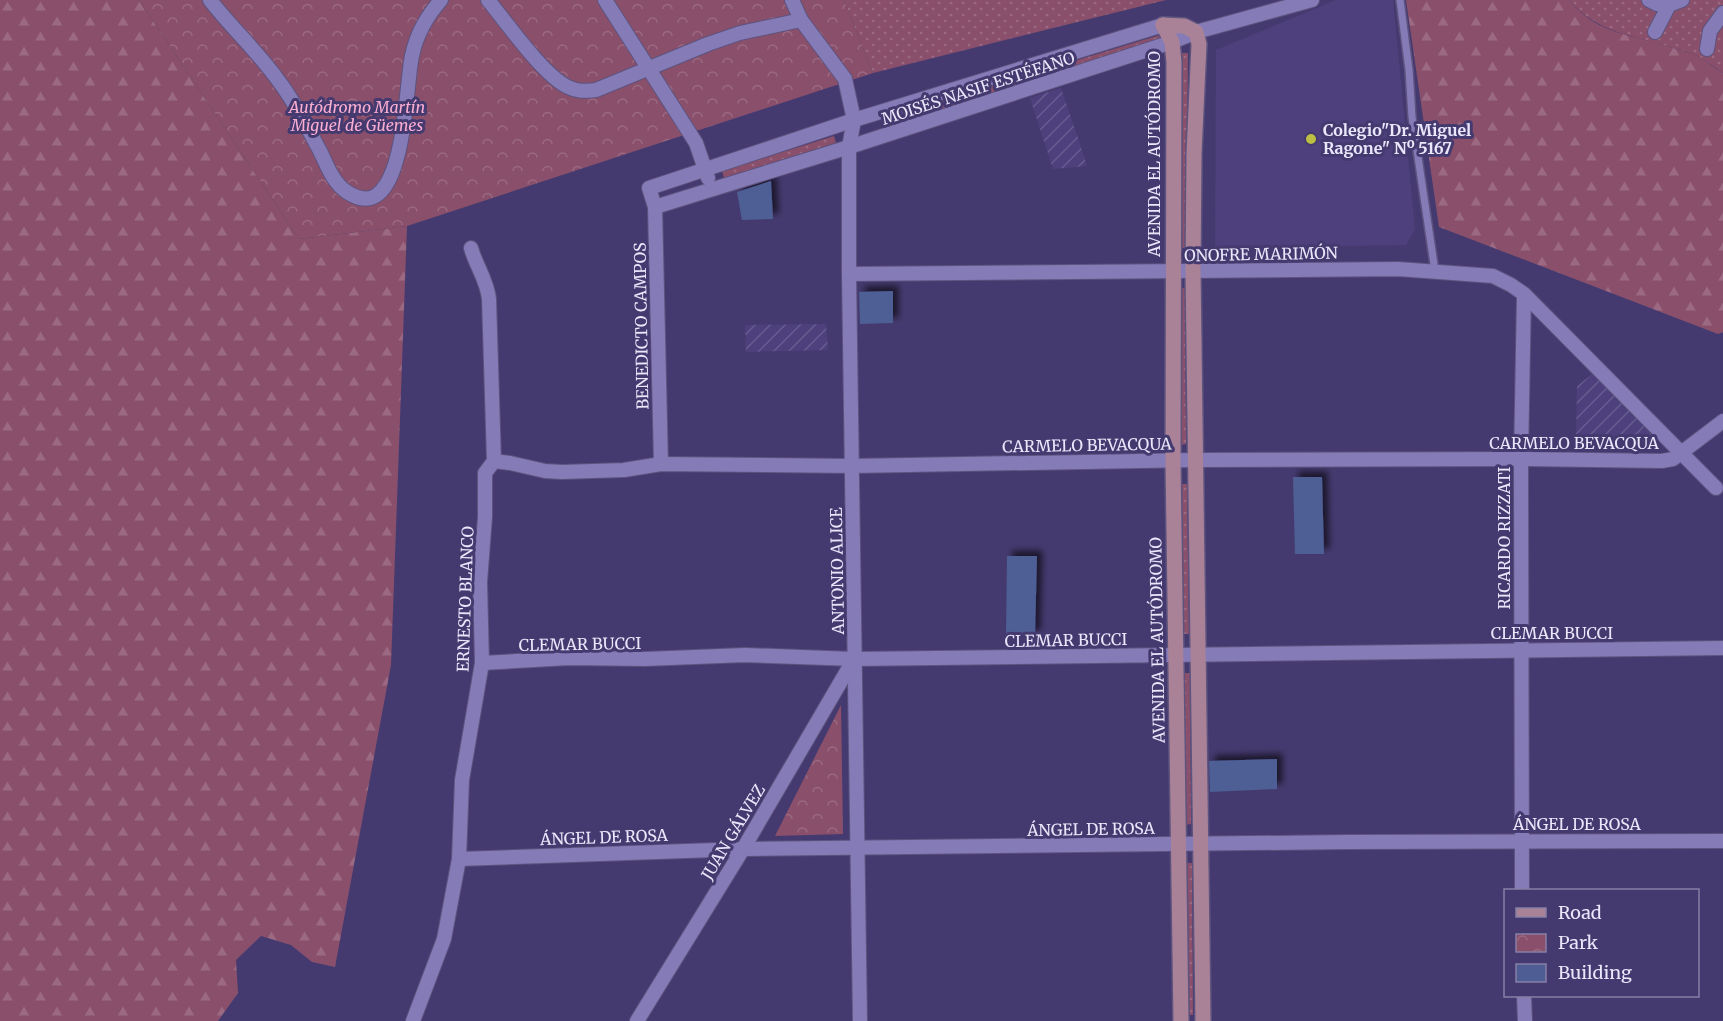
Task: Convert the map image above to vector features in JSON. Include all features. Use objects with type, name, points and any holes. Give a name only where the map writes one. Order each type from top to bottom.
[{"type":"street","points":[[210,0],[275,76],[303,119],[341,188],[358,198],[366,198],[377,195],[386,188],[392,177],[398,158],[411,57],[423,26],[441,0]]},
{"type":"street","points":[[488,0],[545,69],[567,87],[580,91],[596,90],[740,33],[801,20]]},
{"type":"street","points":[[605,0],[696,143],[711,189]]},
{"type":"street","points":[[792,0],[801,20],[844,79],[854,120]]},
{"type":"street","name":"MOISÉS NASIF ESTÉFANO","points":[[655,207],[849,147],[1172,42],[1196,32],[1312,0]]},
{"type":"street","points":[[1649,0],[1656,4],[1676,2]]},
{"type":"street","points":[[1655,32],[1676,2]]},
{"type":"street","points":[[1707,50],[1710,31],[1723,13]]},
{"type":"street","points":[[1163,25],[1184,26],[1196,32],[1199,44],[1194,153],[1193,270],[1203,1021]]},
{"type":"street","name":"MOISÉS NASIF ESTÉFANO","points":[[649,188],[854,120],[1163,25]]},
{"type":"street","name":"AVENIDA EL AUTÓDROMO","points":[[1163,25],[1172,42],[1174,62],[1173,460],[1181,1021]]},
{"type":"street","name":"ANTONIO ALICE","points":[[854,120],[849,147],[849,274],[860,1021]]},
{"type":"street","name":"BENEDICTO CAMPOS","points":[[649,188],[655,207],[661,464]]},
{"type":"street","name":"ERNESTO BLANCO","points":[[413,1021],[444,939],[459,858],[462,780],[482,663],[480,582],[485,517],[485,473],[494,461],[488,288],[474,261],[471,248]]},
{"type":"street","name":"ONOFRE MARIMÓN","points":[[849,274],[1398,269],[1493,276],[1524,294],[1716,488]]},
{"type":"street","name":"RICARDO RIZZATI","points":[[1522,889],[1521,459],[1524,294]]},
{"type":"street","points":[[1681,453],[1723,421]]},
{"type":"street","name":"CARMELO BEVACQUA","points":[[494,461],[562,472],[624,470],[661,464],[852,466],[1173,460],[1662,461],[1673,459],[1681,453]]},
{"type":"street","name":"CLEMAR BUCCI","points":[[482,663],[568,658],[645,659],[745,655],[854,659],[1723,648]]},
{"type":"street","name":"JUAN GÁLVEZ","points":[[637,1021],[743,849],[854,659]]},
{"type":"street","name":"ÁNGEL DE ROSA","points":[[459,858],[743,849],[1723,841]]},
{"type":"street","points":[[1524,997],[1525,1021]]},
{"type":"lane","points":[[1400,0],[1409,70],[1412,117],[1435,272]]},
{"type":"shaded area","name":"Colegio\"Dr. Miguel Ragone\" Nº 5167","points":[[1336,0],[1393,0],[1415,229],[1406,245],[1215,248],[1216,50]]},
{"type":"shaded area","points":[[1061,88],[1087,166],[1053,169],[1030,98]]},
{"type":"shaded area","points":[[826,324],[828,350],[746,352],[745,325]]},
{"type":"shaded area","points":[[1595,372],[1658,439],[1576,438],[1577,386]]},
{"type":"green space","points":[[0,0],[139,0],[299,239],[407,226],[391,665],[335,967],[312,962],[291,945],[261,936],[236,960],[238,993],[218,1021],[0,1021]]},
{"type":"green space","name":"Autódromo Martín Miguel de Güemes","points":[[139,0],[844,0],[873,73],[407,226],[299,239]]},
{"type":"green space","points":[[844,0],[1166,0],[873,73]]},
{"type":"green space","points":[[1406,0],[1569,0],[1580,12],[1604,27],[1694,54],[1723,73],[1723,332],[1718,334],[1439,227]]},
{"type":"green space","points":[[1569,0],[1723,0],[1723,73],[1694,54],[1604,27],[1580,11]]},
{"type":"green space","points":[[1160,35],[1162,43],[884,128],[881,120]]},
{"type":"green space","points":[[1182,53],[1188,53],[1186,248],[1180,248]]},
{"type":"green space","points":[[834,136],[836,143],[724,178],[722,171]]},
{"type":"green space","points":[[1179,288],[1185,288],[1186,444],[1180,445]]},
{"type":"green space","points":[[1181,484],[1187,484],[1189,634],[1183,634]]},
{"type":"green space","points":[[1183,673],[1190,673],[1191,824],[1185,825]]},
{"type":"green space","points":[[841,705],[843,834],[775,836]]},
{"type":"green space","points":[[1186,863],[1192,863],[1193,1015],[1187,1015]]},
{"type":"building","points":[[771,181],[773,219],[742,220],[737,192]]},
{"type":"building","points":[[893,291],[893,323],[860,324],[859,292]]},
{"type":"building","points":[[1293,477],[1322,477],[1324,554],[1295,554]]},
{"type":"building","points":[[1007,556],[1037,556],[1035,636],[1006,636]]},
{"type":"building","points":[[1277,759],[1277,789],[1210,792],[1209,761]]},
{"type":"place","name":"Colegio\"Dr. Miguel Ragone\" Nº 5167","points":[[1311,139]]}]
